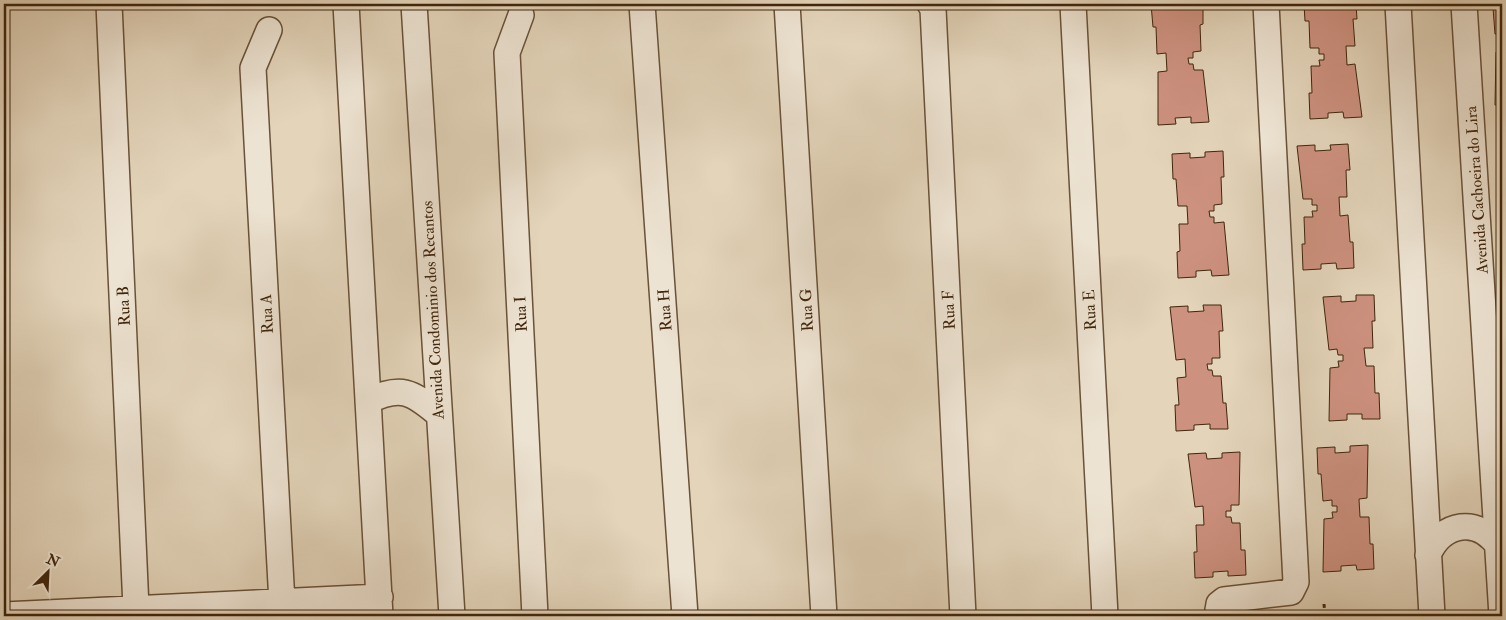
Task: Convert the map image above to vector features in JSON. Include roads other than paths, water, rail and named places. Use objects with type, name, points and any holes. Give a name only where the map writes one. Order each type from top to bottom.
[{"type":"street","name":"Rua B","points":[[109,4],[136,608]]},
{"type":"street","points":[[4,615],[282,602],[380,606],[346,4]]},
{"type":"street","name":"Avenida Condominio dos Recantos","points":[[414,4],[437,413],[452,616]]},
{"type":"street","name":"Rua H","points":[[642,4],[685,616]]},
{"type":"street","name":"Rua G","points":[[787,4],[824,616]]},
{"type":"street","name":"Rua F","points":[[930,4],[933,9],[963,616]]},
{"type":"street","name":"Rua E","points":[[1073,4],[1105,616]]},
{"type":"street","points":[[1217,616],[1220,604],[1224,600],[1291,592],[1296,582],[1266,4]]},
{"type":"street","points":[[1398,4],[1432,616]]},
{"type":"street","name":"Avenida Cachoeira do Lira","points":[[1464,4],[1502,616]]},
{"type":"street","name":"Rua I","points":[[521,15],[507,53],[535,616]]},
{"type":"street","name":"Rua A","points":[[269,30],[253,68],[282,602]]},
{"type":"street","points":[[369,420],[368,401],[401,392],[414,394],[437,413]]},
{"type":"street","points":[[1428,555],[1433,543],[1440,535],[1460,527],[1472,527],[1484,532],[1499,547]]}]
